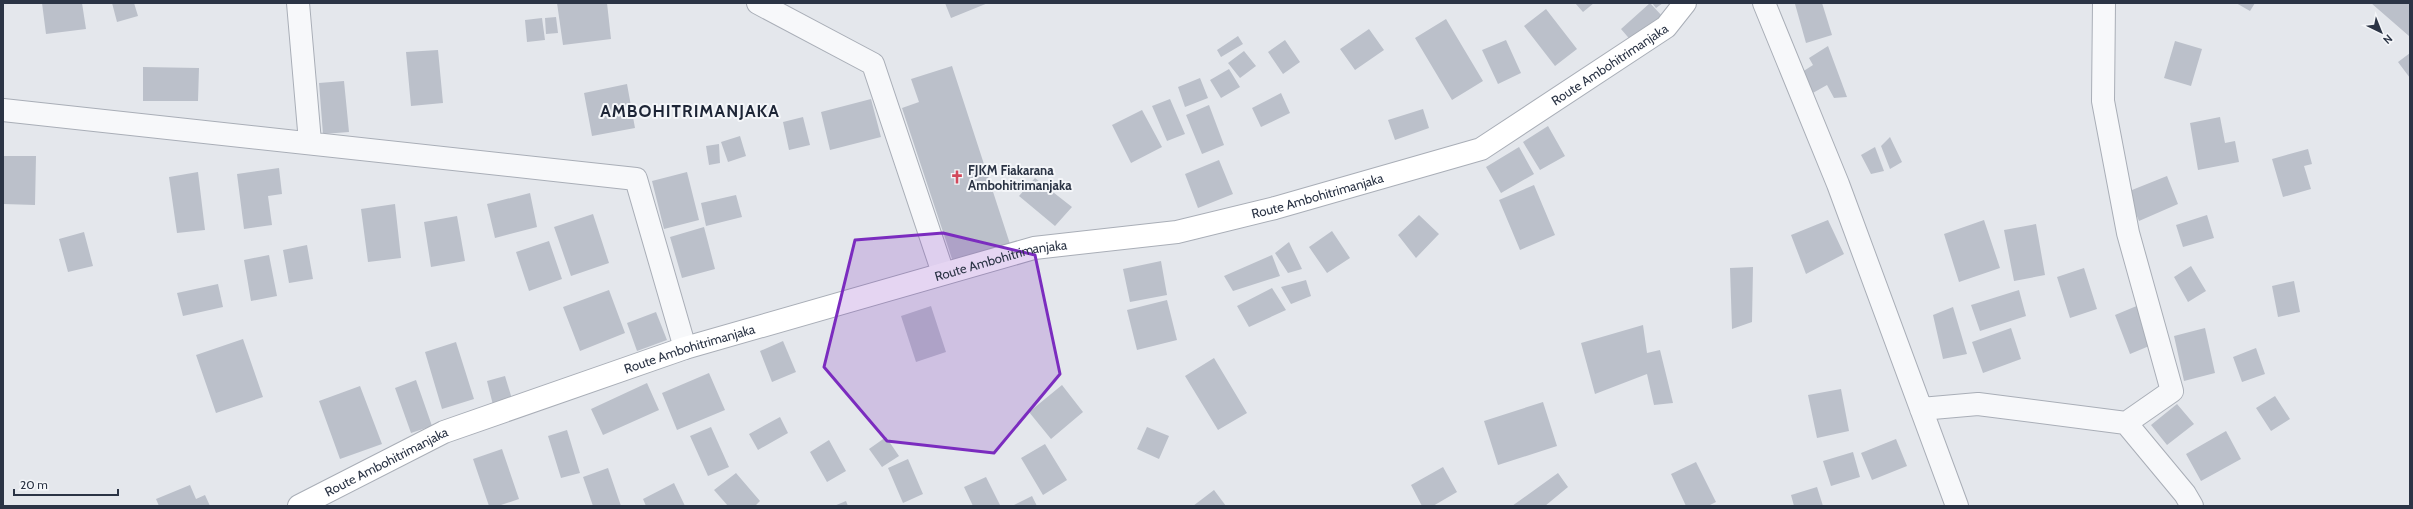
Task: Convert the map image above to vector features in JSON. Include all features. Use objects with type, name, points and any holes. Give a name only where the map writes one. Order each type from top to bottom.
[{"type":"street","points":[[298,3],[310,142]]},
{"type":"street","points":[[758,3],[873,64],[944,274]]},
{"type":"street","name":"Route Ambohitrimanjaka","points":[[299,506],[444,432],[685,348],[1034,248],[1177,232],[1275,208],[1481,149],[1666,27],[1685,3]]},
{"type":"street","points":[[1764,3],[1838,184],[1957,506]]},
{"type":"street","points":[[1921,409],[1978,404],[2126,423],[2172,391],[2128,233],[2103,101],[2104,3]]},
{"type":"street","points":[[3,110],[310,142],[636,179],[685,348]]},
{"type":"street","points":[[2126,423],[2185,494],[2192,506]]},
{"type":"highlighted area","points":[[943,233],[1035,255],[1060,374],[994,453],[887,441],[824,367],[855,240]]},
{"type":"building","points":[[42,3],[82,3],[86,29],[46,34]]},
{"type":"building","points":[[112,3],[134,3],[138,16],[117,22]]},
{"type":"building","points":[[557,3],[607,3],[611,39],[563,45]]},
{"type":"building","points":[[945,3],[988,3],[951,18]]},
{"type":"building","points":[[1575,3],[1594,3],[1583,12]]},
{"type":"building","points":[[1650,3],[1663,17],[1633,43],[1621,29]]},
{"type":"building","points":[[1652,3],[1663,3],[1656,8]]},
{"type":"building","points":[[1822,3],[1832,35],[1806,43],[1795,4]]},
{"type":"building","points":[[2236,3],[2255,3],[2250,11]]},
{"type":"building","points":[[2371,3],[2410,3],[2410,35],[2409,36]]},
{"type":"building","points":[[1546,9],[1577,49],[1555,66],[1524,26]]},
{"type":"building","points":[[556,17],[558,33],[546,34],[545,18]]},
{"type":"building","points":[[542,18],[545,40],[527,42],[525,20]]},
{"type":"building","points":[[1446,19],[1483,81],[1452,100],[1415,38]]},
{"type":"building","points":[[1369,29],[1384,50],[1355,70],[1340,49]]},
{"type":"building","points":[[1238,36],[1243,44],[1221,57],[1217,50]]},
{"type":"building","points":[[1285,40],[1300,62],[1283,74],[1268,52]]},
{"type":"building","points":[[1506,40],[1521,73],[1498,84],[1482,50]]},
{"type":"building","points":[[2175,41],[2202,49],[2191,86],[2164,78]]},
{"type":"building","points":[[1828,46],[1847,97],[1834,98],[1827,85],[1811,94],[1799,74],[1813,65],[1809,58]]},
{"type":"building","points":[[438,50],[443,103],[411,106],[406,52]]},
{"type":"building","points":[[1244,51],[1256,66],[1240,78],[1228,63]]},
{"type":"building","points":[[2410,53],[2410,78],[2398,62]]},
{"type":"building","name":"FJKM Fiakarana Ambohitrimanjaka","points":[[952,66],[1011,247],[954,265],[902,108],[919,102],[911,79]]},
{"type":"building","points":[[143,67],[199,68],[198,101],[143,101]]},
{"type":"building","points":[[1229,69],[1240,87],[1221,98],[1210,80]]},
{"type":"building","points":[[1200,78],[1208,98],[1185,107],[1178,87]]},
{"type":"building","points":[[344,81],[349,132],[323,134],[319,83]]},
{"type":"building","points":[[627,84],[635,128],[592,136],[584,93]]},
{"type":"building","points":[[1281,93],[1290,113],[1261,127],[1252,108]]},
{"type":"building","points":[[871,99],[881,137],[830,150],[821,112]]},
{"type":"building","points":[[1170,99],[1185,134],[1167,141],[1152,106]]},
{"type":"building","points":[[1209,105],[1224,145],[1202,154],[1186,115]]},
{"type":"building","points":[[1423,109],[1429,128],[1395,140],[1388,120]]},
{"type":"building","points":[[1142,110],[1162,147],[1131,163],[1112,125]]},
{"type":"building","points":[[803,117],[810,145],[789,150],[783,122]]},
{"type":"building","points":[[2220,117],[2225,143],[2235,141],[2239,162],[2198,170],[2190,123]]},
{"type":"building","points":[[1548,126],[1565,156],[1540,170],[1523,142]]},
{"type":"building","points":[[740,136],[746,156],[728,162],[721,142]]},
{"type":"building","points":[[1890,137],[1902,162],[1890,169],[1881,146]]},
{"type":"building","points":[[719,144],[720,163],[709,165],[706,146]]},
{"type":"building","points":[[1519,147],[1534,174],[1501,193],[1486,167]]},
{"type":"building","points":[[1875,147],[1884,171],[1871,174],[1861,155]]},
{"type":"building","points":[[2308,149],[2312,164],[2304,166],[2311,189],[2283,197],[2272,159]]},
{"type":"building","points":[[3,156],[36,156],[35,205],[3,204]]},
{"type":"building","points":[[1219,160],[1233,194],[1198,208],[1185,174]]},
{"type":"building","points":[[279,168],[282,194],[268,196],[272,225],[244,229],[237,174]]},
{"type":"building","points":[[198,172],[205,230],[177,233],[169,177]]},
{"type":"building","points":[[687,172],[699,220],[664,229],[652,181]]},
{"type":"building","points":[[2167,176],[2178,204],[2139,221],[2127,192]]},
{"type":"building","points":[[1035,178],[1072,207],[1055,226],[1019,196]]},
{"type":"building","points":[[1534,185],[1555,235],[1520,250],[1499,200]]},
{"type":"building","points":[[530,193],[537,227],[495,238],[487,204]]},
{"type":"building","points":[[736,195],[742,217],[706,226],[701,203]]},
{"type":"building","points":[[395,204],[401,258],[368,262],[361,209]]},
{"type":"building","points":[[593,214],[609,263],[571,276],[554,227]]},
{"type":"building","points":[[1419,215],[1439,234],[1416,258],[1398,235]]},
{"type":"building","points":[[2207,215],[2214,238],[2183,247],[2176,225]]},
{"type":"building","points":[[457,216],[465,261],[431,267],[424,222]]},
{"type":"building","points":[[1828,220],[1844,254],[1806,274],[1791,235]]},
{"type":"building","points":[[1984,220],[2000,268],[1959,282],[1944,234]]},
{"type":"building","points":[[2036,224],[2045,275],[2014,281],[2004,230]]},
{"type":"building","points":[[704,227],[715,269],[682,278],[670,237]]},
{"type":"building","points":[[1332,231],[1350,258],[1327,273],[1309,247]]},
{"type":"building","points":[[84,232],[93,266],[68,272],[59,239]]},
{"type":"building","points":[[549,241],[562,279],[529,291],[516,252]]},
{"type":"building","points":[[1289,242],[1302,269],[1288,273],[1275,253]]},
{"type":"building","points":[[307,245],[313,279],[289,283],[283,250]]},
{"type":"building","points":[[269,255],[277,296],[251,301],[244,260]]},
{"type":"building","points":[[1272,255],[1280,276],[1233,291],[1224,276]]},
{"type":"building","points":[[1161,261],[1167,295],[1130,302],[1123,269]]},
{"type":"building","points":[[2191,266],[2206,291],[2188,302],[2174,277]]},
{"type":"building","points":[[1753,267],[1752,322],[1732,329],[1730,268]]},
{"type":"building","points":[[2084,268],[2097,309],[2070,318],[2057,277]]},
{"type":"building","points":[[1306,280],[1311,296],[1291,304],[1281,287]]},
{"type":"building","points":[[2294,281],[2300,312],[2278,317],[2272,286]]},
{"type":"building","points":[[218,284],[223,307],[183,316],[177,293]]},
{"type":"building","points":[[1272,288],[1286,310],[1249,327],[1237,306]]},
{"type":"building","points":[[609,290],[625,333],[580,351],[563,307]]},
{"type":"building","points":[[2019,290],[2026,316],[1980,331],[1971,305]]},
{"type":"building","points":[[1167,300],[1177,340],[1137,350],[1127,310]]},
{"type":"building","points":[[2139,305],[2154,344],[2130,354],[2115,315]]},
{"type":"building","points":[[931,306],[946,352],[916,362],[901,316]]},
{"type":"building","points":[[1953,307],[1967,354],[1943,359],[1933,315]]},
{"type":"building","points":[[656,312],[667,340],[637,351],[627,323]]},
{"type":"building","points":[[1643,325],[1647,353],[1660,350],[1673,403],[1654,405],[1647,374],[1595,394],[1581,343]]},
{"type":"building","points":[[2011,328],[2021,359],[1983,373],[1972,342]]},
{"type":"building","points":[[2205,328],[2215,373],[2184,381],[2174,336]]},
{"type":"building","points":[[243,339],[263,397],[216,413],[196,355]]},
{"type":"building","points":[[783,341],[796,372],[772,382],[760,351]]},
{"type":"building","points":[[456,342],[474,399],[442,409],[425,352]]},
{"type":"building","points":[[2256,348],[2265,374],[2242,382],[2233,357]]},
{"type":"building","points":[[1214,358],[1247,413],[1218,430],[1185,376]]},
{"type":"building","points":[[709,373],[725,410],[677,430],[662,393]]},
{"type":"building","points":[[505,376],[512,399],[493,405],[487,381]]},
{"type":"building","points":[[416,380],[432,426],[411,433],[395,388]]},
{"type":"building","points":[[647,383],[659,410],[603,435],[591,409]]},
{"type":"building","points":[[1062,385],[1083,412],[1051,439],[1029,412]]},
{"type":"building","points":[[360,386],[382,444],[340,459],[319,401]]},
{"type":"building","points":[[1841,389],[1849,431],[1817,438],[1808,395]]},
{"type":"building","points":[[2275,396],[2290,419],[2271,431],[2256,408]]},
{"type":"building","points":[[1543,402],[1557,446],[1498,465],[1484,421]]},
{"type":"building","points":[[2177,404],[2194,424],[2167,445],[2151,425]]},
{"type":"building","points":[[780,417],[788,433],[758,450],[749,434]]},
{"type":"building","points":[[711,427],[729,467],[708,476],[690,436]]},
{"type":"building","points":[[1147,427],[1169,436],[1159,459],[1137,449]]},
{"type":"building","points":[[567,430],[580,473],[561,478],[548,436]]},
{"type":"building","points":[[2226,431],[2241,459],[2201,481],[2186,454]]},
{"type":"building","points":[[886,437],[899,456],[882,467],[869,449]]},
{"type":"building","points":[[1896,439],[1907,466],[1872,480],[1861,453]]},
{"type":"building","points":[[829,440],[846,471],[827,482],[810,452]]},
{"type":"building","points":[[1045,444],[1067,480],[1043,495],[1021,458]]},
{"type":"building","points":[[502,449],[519,499],[498,506],[489,506],[473,459]]},
{"type":"building","points":[[1853,452],[1860,477],[1831,486],[1823,461]]},
{"type":"building","points":[[908,459],[923,494],[903,503],[888,468]]},
{"type":"building","points":[[1696,462],[1716,502],[1708,506],[1686,506],[1671,474]]},
{"type":"building","points":[[1443,467],[1457,492],[1433,506],[1422,506],[1411,485]]},
{"type":"building","points":[[608,468],[621,506],[593,506],[583,477]]},
{"type":"building","points":[[736,473],[760,501],[755,506],[728,506],[714,490]]},
{"type":"building","points":[[1558,473],[1568,487],[1545,506],[1512,506]]},
{"type":"building","points":[[986,477],[1000,505],[973,506],[964,487]]},
{"type":"building","points":[[674,483],[685,506],[646,506],[643,499]]},
{"type":"building","points":[[190,485],[196,499],[205,495],[210,506],[159,506],[156,499]]},
{"type":"building","points":[[1817,487],[1823,506],[1794,506],[1791,495]]},
{"type":"building","points":[[1214,490],[1226,506],[1193,506]]},
{"type":"building","points":[[1032,496],[1037,506],[1014,505]]},
{"type":"building","points":[[846,501],[848,506],[834,506]]},
{"type":"place","name":"FJKM Fiakarana Ambohitrimanjaka","points":[[957,177]]},
{"type":"district","name":"AMBOHITRIMANJAKA","points":[[690,111]]}]
